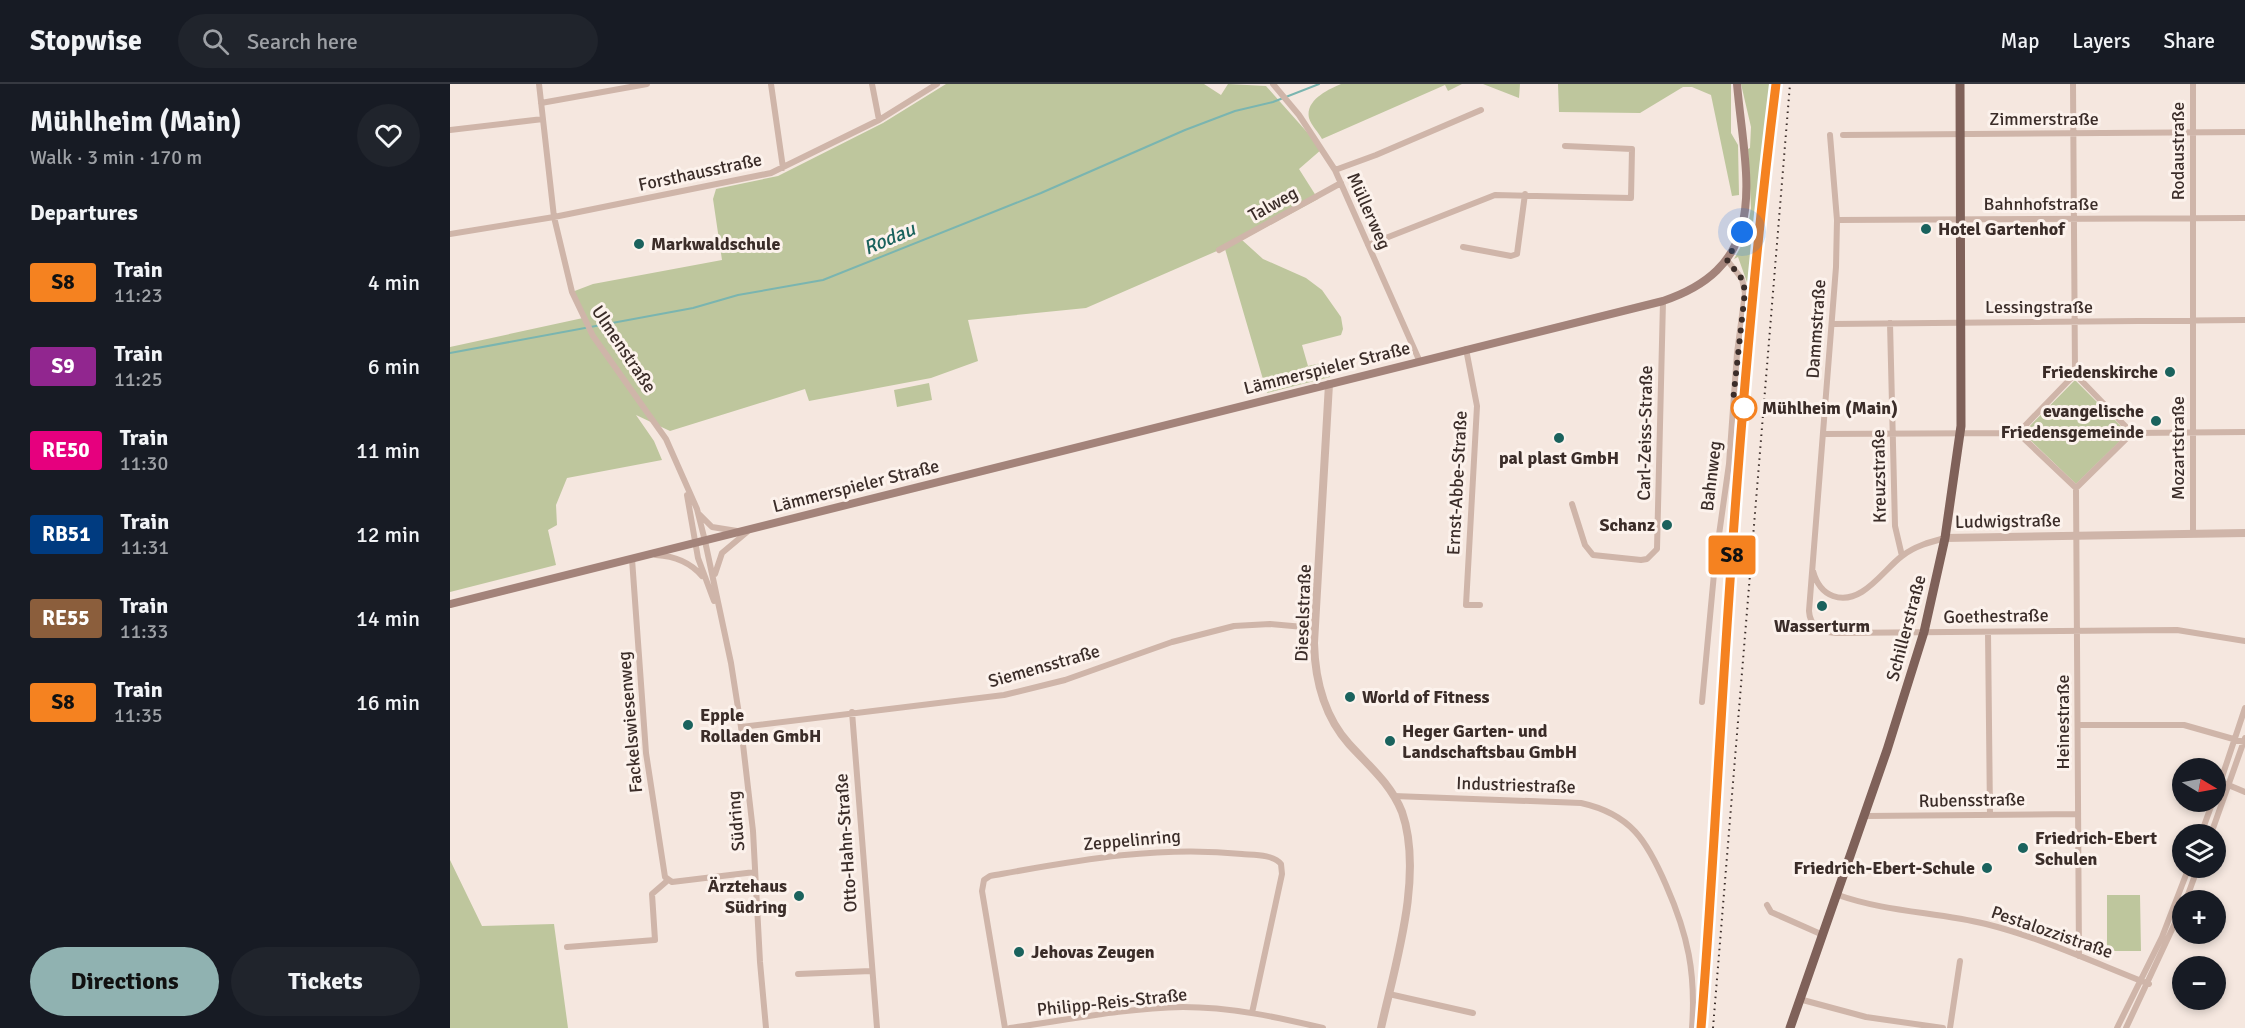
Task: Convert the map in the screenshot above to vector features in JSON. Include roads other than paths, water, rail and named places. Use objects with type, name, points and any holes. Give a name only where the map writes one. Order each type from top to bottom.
[{"type":"main road","name":"Schillerstraße","points":[[1790,1028],[1866,816],[1924,632],[1945,538],[1960,433],[1960,84]]},
{"type":"main road","name":"Lämmerspieler Straße","points":[[450,604],[1663,301],[1695,287],[1727,260],[1742,232],[1747,200],[1737,86]]},
{"type":"street","name":"Ulmenstraße","points":[[539,84],[554,217],[566,276],[593,336],[659,426],[697,509],[705,541]]},
{"type":"street","points":[[541,103],[647,84]]},
{"type":"street","points":[[771,84],[783,168]]},
{"type":"street","points":[[872,84],[879,120]]},
{"type":"street","name":"Forsthausstraße","points":[[450,234],[554,217],[757,176],[783,168],[879,120],[937,84]]},
{"type":"street","name":"Müllerweg","points":[[1273,84],[1335,170],[1420,362]]},
{"type":"street","points":[[2073,84],[2075,374],[2132,433]]},
{"type":"street","name":"Rodaustraße","points":[[2193,84],[2193,218]]},
{"type":"street","points":[[1335,170],[1481,110]]},
{"type":"street","points":[[450,130],[543,119]]},
{"type":"street","name":"Zimmerstraße","points":[[1843,135],[2245,132]]},
{"type":"street","name":"Dammstraße","points":[[1812,562],[1833,324],[1837,220],[1830,135]]},
{"type":"street","points":[[1368,245],[1476,201],[1502,194],[1631,198],[1632,148],[1565,146]]},
{"type":"street","name":"Talweg","points":[[1219,250],[1341,183]]},
{"type":"street","points":[[1463,247],[1511,256],[1517,254],[1525,194]]},
{"type":"street","name":"Mozartstraße","points":[[2193,218],[2193,533]]},
{"type":"street","name":"Bahnhofstraße","points":[[1837,220],[2245,218]]},
{"type":"street","name":"Bahnweg","points":[[1702,702],[1715,563],[1728,474],[1738,344],[1745,296],[1742,279],[1727,260]]},
{"type":"street","name":"Carl-Zeiss-Straße","points":[[1572,504],[1585,545],[1593,555],[1641,560],[1647,559],[1657,549],[1663,301]]},
{"type":"street","name":"Lessingstraße","points":[[1833,324],[2245,320]]},
{"type":"street","name":"Kreuzstraße","points":[[1890,323],[1895,533],[1902,556]]},
{"type":"street","name":"Ernst-Abbe-Straße","points":[[1466,349],[1477,398],[1466,605],[1480,605]]},
{"type":"street","points":[[2018,433],[2075,374]]},
{"type":"street","name":"Dieselstraße","points":[[1329,384],[1315,627],[1316,673],[1330,715],[1348,743],[1381,777],[1394,796],[1404,821],[1409,867],[1402,931],[1382,1028]]},
{"type":"street","points":[[1823,434],[2018,433],[2076,488],[2132,433],[2245,432]]},
{"type":"street","name":"Ulmenstraße","points":[[684,482],[695,543]]},
{"type":"street","name":"Heinestraße","points":[[2076,488],[2079,956]]},
{"type":"street","name":"Lämmerspieler Straße","points":[[697,509],[712,527],[750,530]]},
{"type":"street","name":"Lämmerspieler Straße","points":[[649,555],[676,558],[691,566],[710,582],[722,553],[750,530]]},
{"type":"street","name":"Ludwigstraße","points":[[1812,562],[1814,573],[1822,588],[1835,596],[1846,597],[1870,585],[1902,556],[1919,546],[1945,538],[2245,533]]},
{"type":"street","name":"Südring","points":[[705,541],[710,582]]},
{"type":"street","name":"Südring","points":[[695,543],[719,613],[731,663],[741,726],[755,872],[766,1028]]},
{"type":"street","name":"Fackelswiesenweg","points":[[632,559],[646,753],[667,880]]},
{"type":"street","name":"Goethestraße","points":[[1812,562],[1809,616],[1820,630],[1836,633],[2184,630],[2245,641]]},
{"type":"street","name":"Siemensstraße","points":[[741,726],[1011,693],[1065,680],[1172,642],[1234,626],[1270,624],[1315,627]]},
{"type":"street","points":[[1988,632],[1990,815]]},
{"type":"street","points":[[2226,766],[2245,708]]},
{"type":"street","name":"Otto-Hahn-Straße","points":[[852,712],[871,971],[878,1028]]},
{"type":"street","points":[[2078,725],[2173,724],[2235,740],[2244,740],[2215,824]]},
{"type":"street","points":[[2226,783],[2245,792]]},
{"type":"street","name":"Industriestraße","points":[[1394,796],[1581,803],[1605,810],[1627,823],[1650,849],[1680,918],[1694,974],[1692,1028]]},
{"type":"street","name":"Rubensstraße","points":[[1866,816],[2078,814]]},
{"type":"street","name":"Zeppelinring","points":[[1005,1028],[982,891],[984,880],[1001,874],[1150,851],[1213,851],[1272,858],[1281,864],[1282,874],[1252,1013]]},
{"type":"street","points":[[567,947],[655,940],[652,894],[667,880],[755,872]]},
{"type":"street","points":[[2172,931],[2129,1027],[2118,1025],[2162,937],[2185,878]]},
{"type":"street","name":"Pestalozzistraße","points":[[1838,895],[1896,911],[1988,925],[2079,956],[2149,984]]},
{"type":"street","points":[[1767,905],[1771,912],[1822,935]]},
{"type":"street","points":[[1950,1028],[1960,961]]},
{"type":"street","points":[[798,974],[871,971]]},
{"type":"street","points":[[1389,994],[1473,1013]]},
{"type":"street","points":[[1799,999],[1866,1017],[1943,1028]]},
{"type":"street","name":"Philipp-Reis-Straße","points":[[1010,1028],[1162,1008],[1219,1009],[1252,1013],[1323,1028]]},
{"type":"waterway","name":"Rodau","points":[[450,353],[693,308],[738,295],[823,280],[1041,193],[1185,130],[1235,111],[1273,102],[1319,84]]},
{"type":"railway","points":[[1701,1028],[1735,509],[1755,274],[1776,84]]},
{"type":"railway","points":[[1713,1028],[1790,84]]},
{"type":"train","name":"S8","points":[[1701,1028],[1712,891],[1729,590],[1755,273],[1776,84]]},
{"type":"place","name":"Hotel Gartenhof","points":[[1926,229]]},
{"type":"place","name":"Markwaldschule","points":[[639,244]]},
{"type":"place","name":"Friedenskirche","points":[[2170,372]]},
{"type":"place","name":"Mühlheim (Main)","points":[[1744,408]]},
{"type":"place","name":"evangelische Friedensgemeinde","points":[[2156,421]]},
{"type":"place","name":"pal plast GmbH","points":[[1559,438]]},
{"type":"place","name":"Schanz","points":[[1667,525]]},
{"type":"place","name":"Wasserturm","points":[[1822,606]]},
{"type":"place","name":"World of Fitness","points":[[1350,697]]},
{"type":"place","name":"Epple Rolladen GmbH","points":[[688,725]]},
{"type":"place","name":"Heger Garten- und Landschaftsbau GmbH","points":[[1390,741]]},
{"type":"place","name":"Friedrich-Ebert Schulen","points":[[2023,848]]},
{"type":"place","name":"Friedrich-Ebert-Schule","points":[[1987,868]]},
{"type":"place","name":"Ärztehaus Südring","points":[[799,896]]},
{"type":"place","name":"Jehovas Zeugen","points":[[1019,952]]}]
